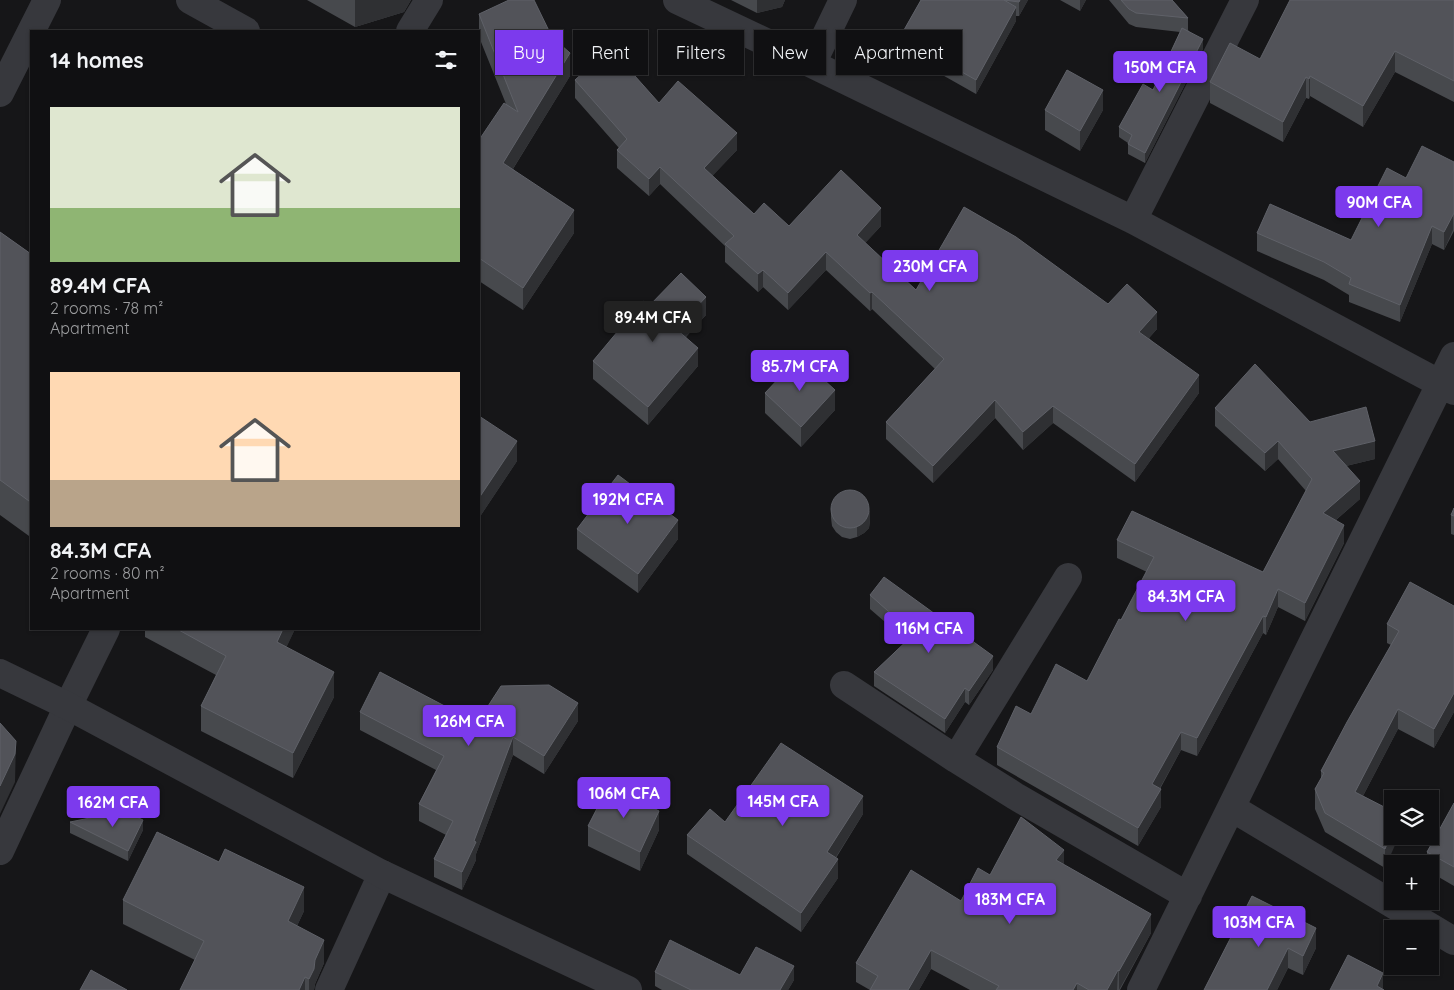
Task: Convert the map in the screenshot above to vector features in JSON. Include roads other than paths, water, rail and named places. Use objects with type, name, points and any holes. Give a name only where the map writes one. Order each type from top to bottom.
[{"type":"street","points":[[32,30],[47,0]]},
{"type":"street","points":[[190,0],[244,30]]},
{"type":"street","points":[[411,30],[429,0]]},
{"type":"street","points":[[676,0],[754,37]]},
{"type":"street","points":[[826,35],[843,0]]},
{"type":"street","points":[[1133,220],[1245,0]]},
{"type":"street","points":[[0,92],[30,33]]},
{"type":"street","points":[[826,71],[1133,220],[1447,386]]},
{"type":"street","points":[[1141,990],[1447,386],[1454,356]]},
{"type":"street","points":[[956,760],[1068,577]]},
{"type":"street","points":[[0,851],[106,630]]},
{"type":"street","points":[[0,673],[68,706],[382,874],[628,990]]},
{"type":"street","points":[[844,685],[956,760],[1188,896]]},
{"type":"street","points":[[1232,808],[1454,941]]},
{"type":"street","points":[[329,990],[382,874]]}]
